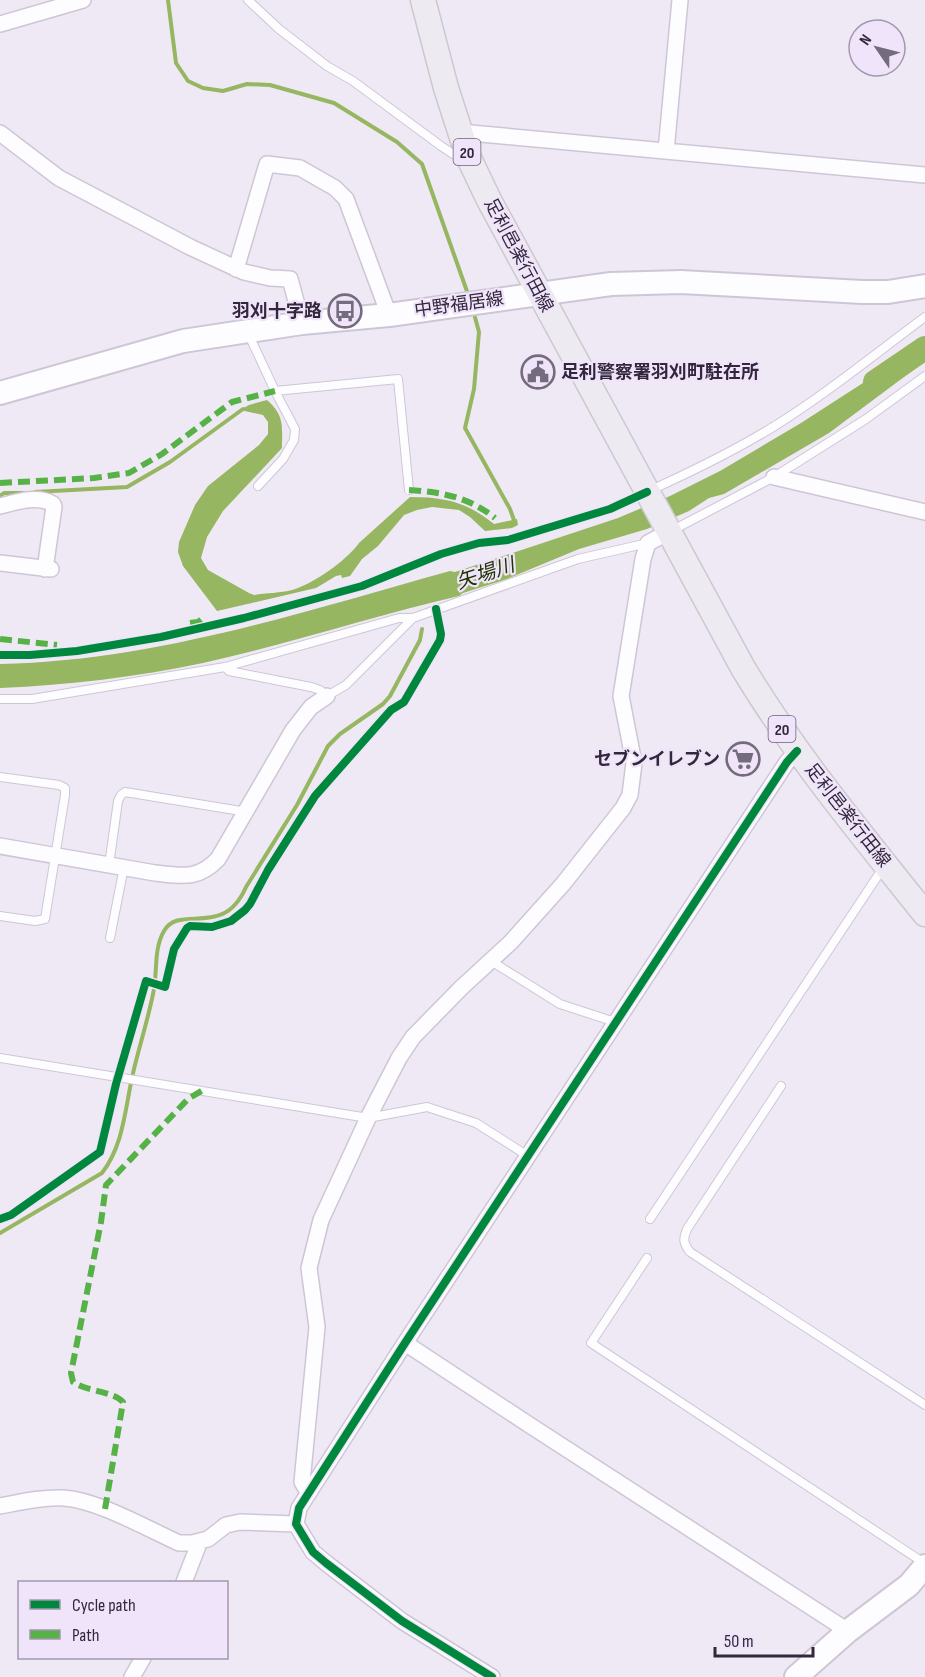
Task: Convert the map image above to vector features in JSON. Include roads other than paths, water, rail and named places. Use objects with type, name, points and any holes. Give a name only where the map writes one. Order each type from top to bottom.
[{"type":"main road","name":"足利邑楽行田線","points":[[423,0],[446,88],[468,156],[489,200],[648,493]]},
{"type":"main road","name":"中野福居線","points":[[0,393],[183,341],[302,323],[389,315],[539,292],[645,282],[862,292],[888,292],[925,286]]},
{"type":"main road","name":"20","points":[[648,493],[661,534]]},
{"type":"main road","name":"足利邑楽行田線","points":[[661,534],[743,668],[798,751],[888,867],[923,908]]},
{"type":"main road","points":[[796,1677],[848,1631],[909,1585],[924,1568]]},
{"type":"street","points":[[0,24],[84,0]]},
{"type":"street","points":[[666,151],[680,0]]},
{"type":"street","points":[[460,132],[925,175]]},
{"type":"street","points":[[3,139],[59,178],[189,247],[236,269],[270,278],[290,279],[302,323]]},
{"type":"street","points":[[236,269],[267,164],[300,168],[335,188],[346,199],[389,315]]},
{"type":"street","points":[[774,477],[925,512]]},
{"type":"street","points":[[0,506],[24,500],[44,500],[53,504],[54,507],[48,569],[0,563]]},
{"type":"street","points":[[308,1492],[302,1482],[317,1327],[309,1268],[321,1220],[368,1118],[413,1036],[512,942],[563,884],[623,808],[630,795],[634,763],[621,696],[643,559],[661,534]]},
{"type":"street","points":[[0,846],[176,875],[202,872],[218,859],[293,730],[311,707],[327,696]]},
{"type":"street","points":[[483,1675],[402,1621],[313,1552],[296,1524],[300,1508],[308,1492],[615,1022],[787,762],[798,751]]},
{"type":"street","points":[[405,1343],[848,1631]]},
{"type":"street","points":[[0,1506],[26,1500],[64,1498],[88,1502],[179,1543],[208,1539],[226,1525],[240,1522],[296,1524]]},
{"type":"street","points":[[184,1581],[200,1541]]},
{"type":"street","points":[[132,1677],[142,1659]]},
{"type":"lane","points":[[248,0],[279,29],[327,66],[353,81],[453,154],[468,156]]},
{"type":"lane","points":[[648,493],[696,470],[774,426],[828,390],[925,317]]},
{"type":"lane","points":[[248,332],[295,429],[294,440],[283,459],[258,486]]},
{"type":"lane","points":[[0,699],[32,699],[225,667],[399,618],[414,618],[578,559],[661,534],[774,477],[866,419],[925,376]]},
{"type":"lane","points":[[275,391],[398,379],[409,490]]},
{"type":"lane","points":[[225,667],[229,671],[311,687],[327,696],[346,685],[414,618]]},
{"type":"lane","points":[[0,777],[59,785],[65,788],[45,919],[35,921],[0,916]]},
{"type":"lane","points":[[110,938],[118,801],[121,795],[125,792],[247,812]]},
{"type":"lane","points":[[650,1219],[879,874],[888,867]]},
{"type":"lane","points":[[491,961],[560,1004],[615,1022]]},
{"type":"lane","points":[[0,1058],[368,1118],[427,1107],[476,1123],[528,1156]]},
{"type":"lane","points":[[781,1086],[687,1229],[683,1238],[684,1245],[690,1252],[925,1405]]},
{"type":"lane","points":[[647,1258],[591,1343],[924,1568]]},
{"type":"water","points":[[897,361],[916,368],[829,433],[724,494],[709,498],[689,511],[647,529],[579,549],[459,596],[203,663],[128,676],[0,688],[0,664],[58,661],[115,654],[228,632],[450,571],[455,572],[618,518],[720,471],[801,423]]},
{"type":"water","points":[[267,400],[280,416],[282,448],[223,511],[207,537],[201,558],[208,570],[249,593],[254,595],[288,591],[319,577],[346,557],[410,497],[455,502],[494,524],[517,519],[518,525],[512,528],[485,531],[459,510],[432,507],[417,510],[404,515],[378,546],[362,559],[350,576],[342,578],[341,575],[336,576],[316,588],[217,611],[183,566],[178,552],[179,542],[195,505],[208,486],[259,445],[268,434],[268,422],[263,415],[240,410]]},
{"type":"waterway","points":[[168,0],[176,63],[188,81],[203,88],[223,91],[247,84],[270,85],[334,103],[397,142],[422,164],[469,297]]},
{"type":"waterway","points":[[473,310],[479,332],[474,389],[465,428],[510,509],[515,523],[512,523]]},
{"type":"waterway","name":"矢場川","points":[[875,382],[925,348]]},
{"type":"waterway","points":[[35,492],[127,487],[170,462],[243,409]]},
{"type":"waterway","points":[[0,496],[4,493],[28,493]]},
{"type":"waterway","points":[[0,1233],[102,1173],[110,1161],[120,1136],[153,994],[158,946],[164,931],[171,923],[214,917],[226,912],[237,903],[297,805],[328,746],[340,734],[383,704],[390,696],[420,640],[422,629]]},
{"type":"place","name":"羽刈十字路","points":[[345,311]]},
{"type":"place","name":"足利警察署羽刈町駐在所","points":[[538,372]]},
{"type":"place","name":"セブンイレブン","points":[[743,759]]}]
